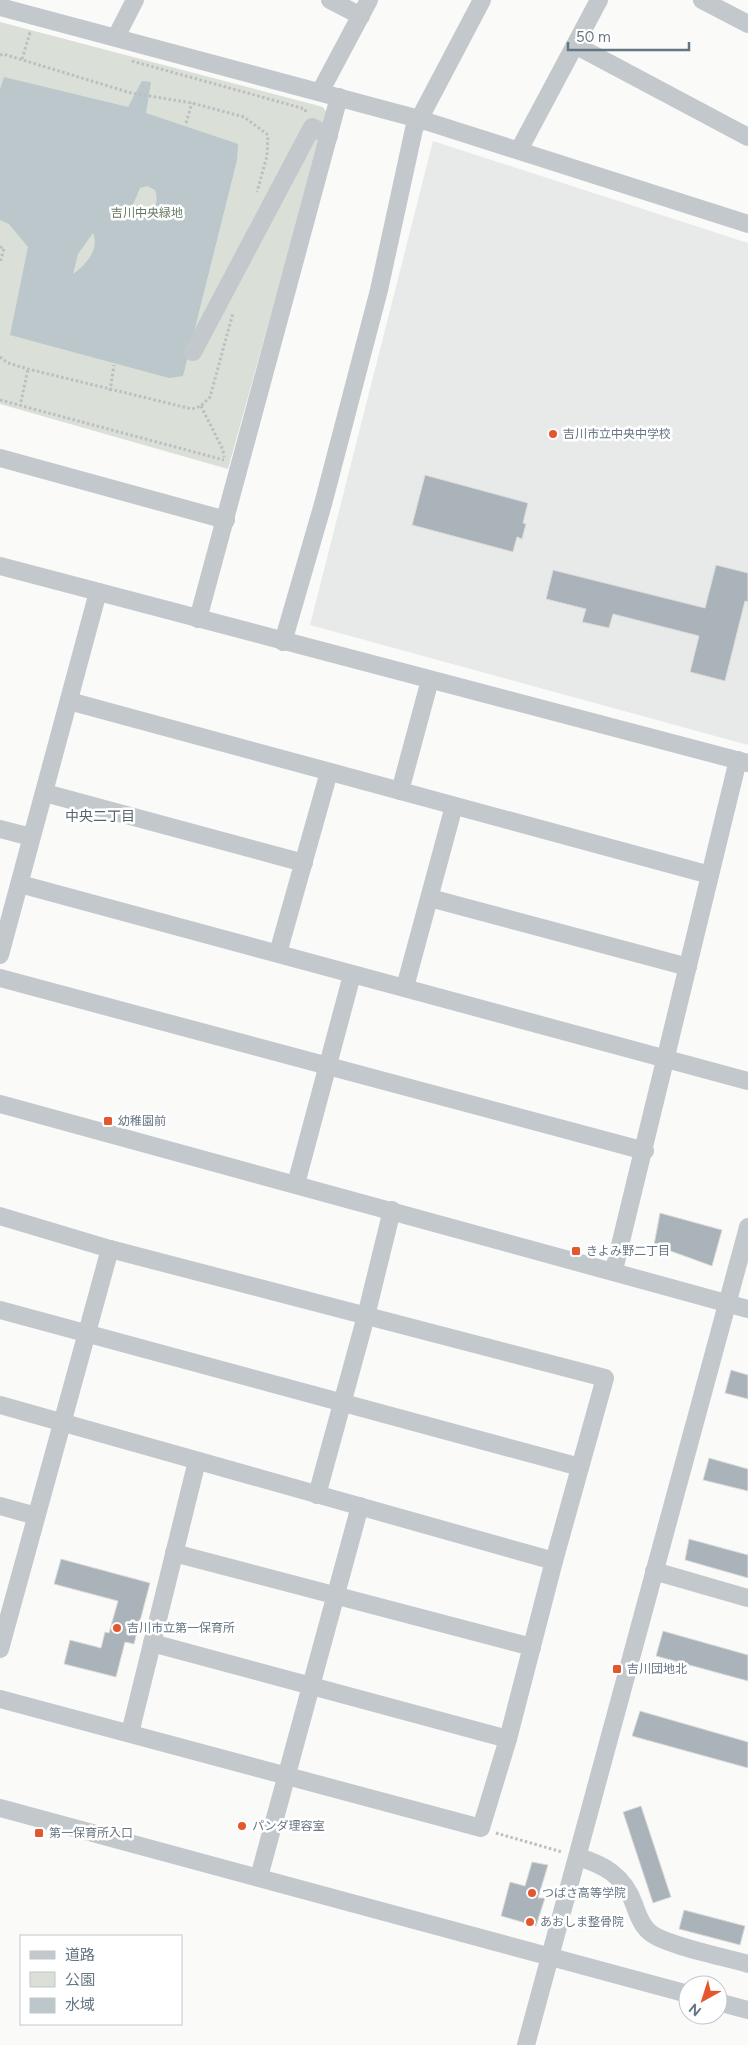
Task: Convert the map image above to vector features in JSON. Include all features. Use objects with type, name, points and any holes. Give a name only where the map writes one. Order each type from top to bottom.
[{"type":"street","points":[[116,37],[136,0]]},
{"type":"street","points":[[330,0],[361,16]]},
{"type":"street","points":[[320,92],[369,0]]},
{"type":"street","points":[[283,642],[355,384],[379,290],[412,134],[482,0]]},
{"type":"street","points":[[519,150],[599,0]]},
{"type":"street","points":[[702,0],[748,24]]},
{"type":"street","points":[[0,7],[419,119],[748,224]]},
{"type":"street","points":[[575,45],[748,137]]},
{"type":"street","points":[[198,619],[242,465],[339,97]]},
{"type":"street","points":[[194,352],[312,128],[329,136]]},
{"type":"street","points":[[0,458],[226,520]]},
{"type":"street","points":[[0,566],[283,642],[743,761],[710,875],[645,1151],[614,1270]]},
{"type":"street","points":[[0,955],[98,592]]},
{"type":"street","points":[[400,791],[430,680]]},
{"type":"street","points":[[69,702],[710,875]]},
{"type":"street","points":[[278,953],[329,772]]},
{"type":"street","points":[[45,793],[304,864]]},
{"type":"street","points":[[405,988],[454,806]]},
{"type":"street","points":[[0,829],[31,837]]},
{"type":"street","points":[[20,884],[748,1081]]},
{"type":"street","points":[[430,898],[688,967]]},
{"type":"street","points":[[296,1184],[352,975]]},
{"type":"street","points":[[0,978],[645,1151]]},
{"type":"street","points":[[0,1104],[748,1308]]},
{"type":"street","points":[[317,1494],[366,1316],[392,1210]]},
{"type":"street","points":[[0,1216],[110,1249],[606,1378],[554,1561],[508,1739],[482,1828],[0,1699]]},
{"type":"street","points":[[526,2045],[748,1227]]},
{"type":"street","points":[[0,1649],[6,1604],[36,1516],[88,1335],[110,1249]]},
{"type":"street","points":[[0,1310],[580,1467]]},
{"type":"street","points":[[0,1405],[554,1561]]},
{"type":"street","points":[[130,1733],[197,1461]]},
{"type":"street","points":[[0,1506],[36,1516]]},
{"type":"street","points":[[259,1877],[360,1506]]},
{"type":"street","points":[[174,1553],[532,1647]]},
{"type":"street","points":[[654,1571],[748,1598]]},
{"type":"street","points":[[152,1643],[508,1739]]},
{"type":"street","points":[[0,1808],[678,1991]]},
{"type":"street","points":[[578,1856],[602,1864],[621,1878],[639,1919],[651,1933],[667,1940],[748,1964]]},
{"type":"street","points":[[728,2005],[748,2010]]},
{"type":"path","points":[[22,59],[30,33],[39,36]]},
{"type":"path","points":[[0,56],[3,54],[22,59],[131,93],[192,103],[244,117],[268,135],[267,156],[255,201]]},
{"type":"path","points":[[125,59],[305,109],[312,128]]},
{"type":"path","points":[[186,123],[192,103]]},
{"type":"path","points":[[0,247],[4,248],[0,263]]},
{"type":"path","points":[[0,357],[8,363],[28,369],[72,378]]},
{"type":"path","points":[[110,391],[114,365]]},
{"type":"path","points":[[21,402],[28,369]]},
{"type":"path","points":[[0,400],[242,465]]},
{"type":"path","points":[[201,406],[223,450],[224,460]]},
{"type":"path","points":[[482,1828],[578,1856]]},
{"type":"shaded area","name":"吉川市立中央中学校","points":[[433,141],[748,243],[748,745],[310,625]]},
{"type":"green space","name":"吉川中央緑地","points":[[0,22],[323,107],[327,113],[228,469],[0,404]]},
{"type":"water","points":[[4,77],[128,107],[142,81],[151,82],[146,113],[238,144],[237,160],[183,376],[169,378],[10,335],[28,247],[9,224],[0,220],[0,89]],"holes":[[[147,186],[155,190],[157,199],[151,212],[146,216],[138,218],[123,216],[115,212],[130,212],[140,188]],[[93,233],[95,239],[93,251],[83,266],[73,274],[78,254]]]},
{"type":"building","points":[[425,475],[528,503],[523,523],[526,524],[522,539],[517,537],[513,552],[412,525]]},
{"type":"building","points":[[716,565],[748,573],[748,602],[745,601],[725,681],[690,672],[699,636],[613,614],[609,628],[582,622],[586,609],[546,599],[553,570],[705,608]]},
{"type":"building","points":[[660,1213],[722,1230],[712,1266],[654,1245]]},
{"type":"building","points":[[731,1370],[748,1375],[748,1399],[725,1393]]},
{"type":"building","points":[[709,1458],[748,1469],[748,1491],[703,1480]]},
{"type":"building","points":[[689,1539],[748,1555],[748,1578],[685,1560]]},
{"type":"building","points":[[61,1559],[150,1583],[134,1644],[125,1642],[116,1677],[64,1664],[70,1640],[101,1648],[105,1632],[109,1633],[118,1601],[54,1584]]},
{"type":"building","points":[[663,1631],[748,1655],[748,1681],[656,1656]]},
{"type":"building","points":[[640,1711],[748,1742],[748,1768],[632,1736]]},
{"type":"building","points":[[641,1806],[671,1897],[653,1903],[623,1812]]},
{"type":"building","points":[[532,1862],[548,1865],[538,1898],[545,1898],[536,1926],[501,1916],[510,1882],[525,1886]]},
{"type":"building","points":[[684,1910],[745,1926],[740,1945],[679,1929]]},
{"type":"place","name":"吉川市立中央中学校","points":[[553,434]]},
{"type":"place","name":"幼稚園前","points":[[108,1121]]},
{"type":"place","name":"きよみ野二丁目","points":[[576,1251]]},
{"type":"place","name":"吉川市立第一保育所","points":[[117,1628]]},
{"type":"place","name":"吉川団地北","points":[[617,1669]]},
{"type":"place","name":"パンダ理容室","points":[[242,1826]]},
{"type":"place","name":"第一保育所入口","points":[[39,1833]]},
{"type":"place","name":"つばさ高等学院","points":[[532,1893]]},
{"type":"place","name":"あおしま整骨院","points":[[530,1922]]},
{"type":"district","name":"中央二丁目","points":[[100,816]]}]
